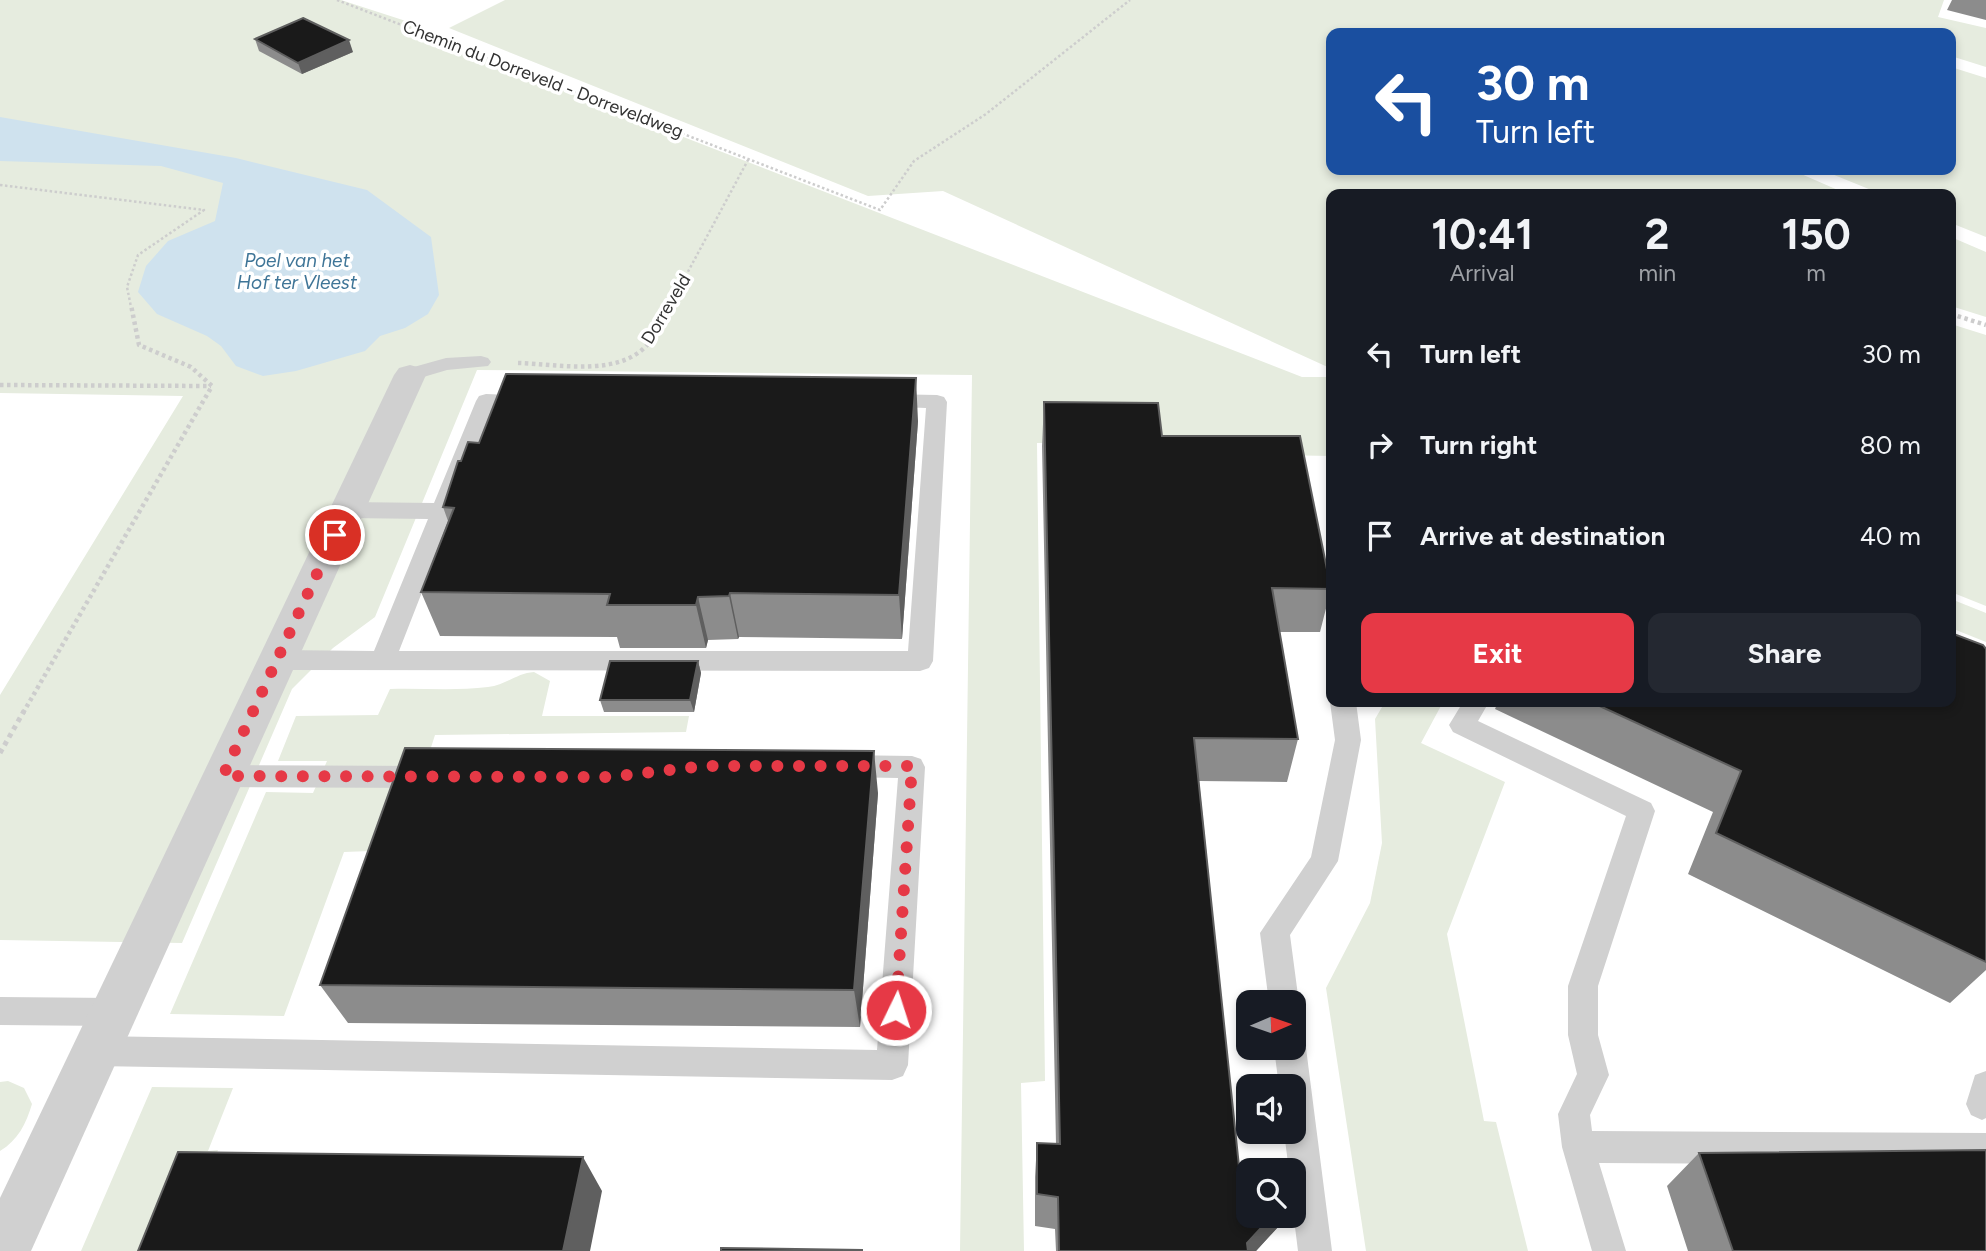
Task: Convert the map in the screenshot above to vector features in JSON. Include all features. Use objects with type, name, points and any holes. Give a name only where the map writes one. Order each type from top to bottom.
[{"type":"street","points":[[3,1251],[410,375]]},
{"type":"lane","points":[[410,375],[446,364],[481,362]]},
{"type":"lane","points":[[383,660],[486,401],[555,401]]},
{"type":"lane","points":[[277,660],[920,661],[937,402],[869,401]]},
{"type":"lane","points":[[347,510],[442,511]]},
{"type":"lane","points":[[1282,990],[1275,933],[1324,861],[1348,740],[1344,707]]},
{"type":"lane","points":[[1473,707],[1462,725],[1641,811],[1583,986],[1583,1035],[1593,1076],[1574,1114],[1578,1147],[1609,1251]]},
{"type":"lane","points":[[96,1051],[892,1065],[912,766],[815,766]]},
{"type":"lane","points":[[223,776],[457,777]]},
{"type":"lane","points":[[0,1011],[114,1012]]},
{"type":"lane","points":[[1291,1060],[1315,1251]]},
{"type":"lane","points":[[1578,1147],[1986,1149]]},
{"type":"path","name":"Chemin du Dorreveld - Dorreveldweg","points":[[337,0],[880,210],[914,161],[986,114],[1130,0]]},
{"type":"path","name":"Dorreveld","points":[[481,362],[606,364],[626,361],[640,352],[652,339],[748,160]]},
{"type":"path","points":[[0,185],[204,210],[138,254],[127,287],[139,345],[191,367],[212,386]]},
{"type":"path","points":[[1956,316],[1986,325]]},
{"type":"path","points":[[0,385],[212,386]]},
{"type":"path","points":[[0,753],[212,386]]},
{"type":"shaded area","points":[[0,0],[341,0],[412,23],[534,79],[1302,377],[1326,377],[1326,456],[1274,455],[1157,443],[1037,443],[1045,1081],[1021,1083],[1024,1251],[960,1251],[972,375],[477,370],[375,617],[333,648],[292,689],[182,943],[0,940],[0,695],[183,396],[0,393]]},
{"type":"shaded area","points":[[505,0],[1944,0],[1938,17],[1986,28],[1986,67],[1956,58],[1956,28],[1326,28],[1326,175],[1803,175],[1836,189],[1326,189],[1326,366],[943,191],[868,196],[449,28]]},
{"type":"shaded area","points":[[1956,69],[1986,78],[1986,237],[1956,225],[1956,189],[1869,189],[1834,175],[1956,175]]},
{"type":"shaded area","points":[[1956,239],[1986,252],[1986,317],[1956,308]]},
{"type":"shaded area","points":[[1956,326],[1986,335],[1986,606],[1956,594]]},
{"type":"shaded area","points":[[1956,601],[1986,613],[1986,642],[1956,630]]},
{"type":"shaded area","points":[[534,672],[550,681],[542,716],[689,716],[686,732],[435,735],[398,850],[344,852],[284,1016],[170,1014],[266,792],[313,793],[327,761],[278,761],[296,716],[378,715],[390,689],[488,687]]},
{"type":"shaded area","points":[[1382,707],[1440,707],[1421,743],[1505,782],[1447,934],[1484,1121],[1496,1122],[1528,1251],[1366,1251],[1326,988],[1370,903],[1382,843],[1375,719]]},
{"type":"shaded area","points":[[8,1081],[24,1088],[32,1104],[20,1131],[12,1142],[0,1151],[0,1082]]},
{"type":"shaded area","points":[[152,1087],[233,1088],[208,1151],[218,1150],[179,1251],[81,1251]]},
{"type":"water","name":"Poel van het Hof ter Vleest","points":[[0,117],[236,158],[367,190],[431,237],[439,295],[428,314],[405,328],[380,336],[365,351],[296,371],[263,376],[236,366],[221,346],[207,336],[157,314],[138,292],[146,266],[168,241],[215,221],[223,183],[161,166],[0,161]]},
{"type":"building","points":[[303,18],[349,40],[298,63],[255,39]]},
{"type":"building","points":[[506,374],[916,378],[899,595],[730,593],[729,596],[698,597],[696,605],[607,605],[610,594],[421,592],[454,508],[443,507],[458,461],[461,461],[468,442],[479,443]]},
{"type":"building","points":[[1044,402],[1158,403],[1162,436],[1300,436],[1326,564],[1326,589],[1272,588],[1298,739],[1194,738],[1238,1158],[1236,1158],[1236,1228],[1261,1228],[1247,1243],[1248,1251],[1059,1251],[1058,1197],[1037,1194],[1037,1143],[1060,1144]]},
{"type":"building","points":[[1956,635],[1983,645],[1986,649],[1986,962],[1716,833],[1741,771],[1602,707],[1956,707]]},
{"type":"building","points":[[610,661],[698,661],[690,700],[600,700]]},
{"type":"building","points":[[405,748],[874,751],[854,990],[320,985]]},
{"type":"building","points":[[1986,1150],[1986,1251],[1733,1251],[1699,1153]]},
{"type":"building","points":[[178,1152],[583,1157],[563,1251],[138,1251]]},
{"type":"building","points":[[721,1248],[862,1250],[862,1251],[721,1251]]},
{"type":"route","points":[[335,535],[223,776],[609,777],[704,766],[912,766],[896,1010]]}]
